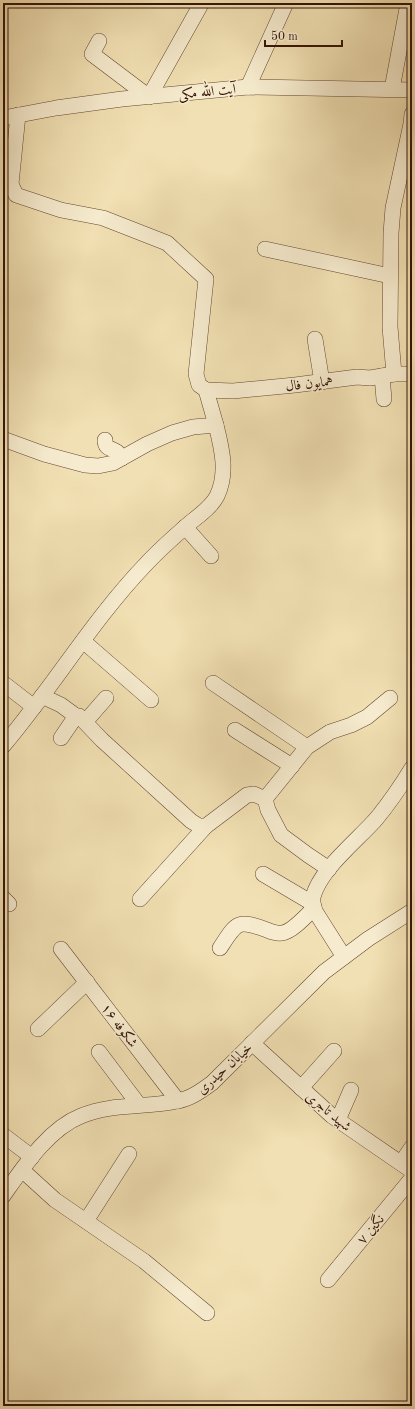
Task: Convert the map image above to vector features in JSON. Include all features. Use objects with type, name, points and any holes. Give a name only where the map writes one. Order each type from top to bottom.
[{"type":"street","points":[[99,41],[92,54],[149,97],[200,6],[196,3]]},
{"type":"street","points":[[248,87],[286,3]]},
{"type":"street","points":[[392,89],[408,3]]},
{"type":"street","name":"آیت الله مکی","points":[[3,118],[56,108],[248,87],[412,90]]},
{"type":"street","points":[[384,400],[388,375],[391,233],[393,208],[412,124],[412,114]]},
{"type":"street","points":[[3,746],[117,597],[147,563],[204,511],[216,498],[223,480],[223,458],[216,426],[206,390],[199,385],[196,374],[206,279],[167,243],[103,218],[61,210],[16,196],[11,184],[18,115]]},
{"type":"street","points":[[265,249],[390,276]]},
{"type":"street","points":[[315,339],[322,382]]},
{"type":"street","name":"همایون فال","points":[[206,390],[233,391],[295,386],[357,377],[370,378],[388,375],[412,374]]},
{"type":"street","points":[[3,439],[44,454],[85,465],[98,466],[113,463],[172,433],[193,428],[216,426]]},
{"type":"street","points":[[105,440],[105,445],[117,452],[122,458]]},
{"type":"street","points":[[185,528],[211,556]]},
{"type":"street","points":[[83,641],[151,700]]},
{"type":"street","points":[[3,683],[38,701],[61,704],[80,719],[191,821],[199,826],[206,826]]},
{"type":"street","points":[[213,683],[307,747]]},
{"type":"street","points":[[61,738],[80,719],[106,698]]},
{"type":"street","points":[[265,800],[307,747],[330,732],[351,725],[367,717],[390,698]]},
{"type":"street","points":[[235,730],[292,766]]},
{"type":"street","points":[[220,948],[231,931],[239,924],[245,924],[276,933],[284,933],[291,929],[313,906],[313,897],[318,884],[329,869],[376,819],[397,793],[412,768]]},
{"type":"street","points":[[140,899],[206,826],[247,795],[254,794],[265,800],[268,810],[281,835],[329,869]]},
{"type":"street","points":[[263,874],[313,906],[344,957]]},
{"type":"street","name":"خیابان حیدری","points":[[3,1196],[22,1170],[55,1132],[80,1116],[95,1111],[112,1108],[178,1101],[192,1096],[212,1083],[324,972],[368,939],[410,914]]},
{"type":"street","name":"شکوفه ۱۶","points":[[61,948],[178,1101]]},
{"type":"street","points":[[38,1029],[87,982]]},
{"type":"street","name":"شهید تاجری","points":[[252,1043],[338,1120],[406,1167]]},
{"type":"street","points":[[301,1088],[334,1051]]},
{"type":"street","points":[[100,1052],[139,1105]]},
{"type":"street","points":[[338,1120],[351,1090]]},
{"type":"street","points":[[3,1135],[32,1158]]},
{"type":"street","points":[[406,1167],[412,1147]]},
{"type":"street","points":[[86,1221],[129,1154]]},
{"type":"street","points":[[22,1170],[55,1200],[144,1261],[207,1313]]},
{"type":"street","name":"نگین ۷","points":[[328,1280],[412,1178]]}]
